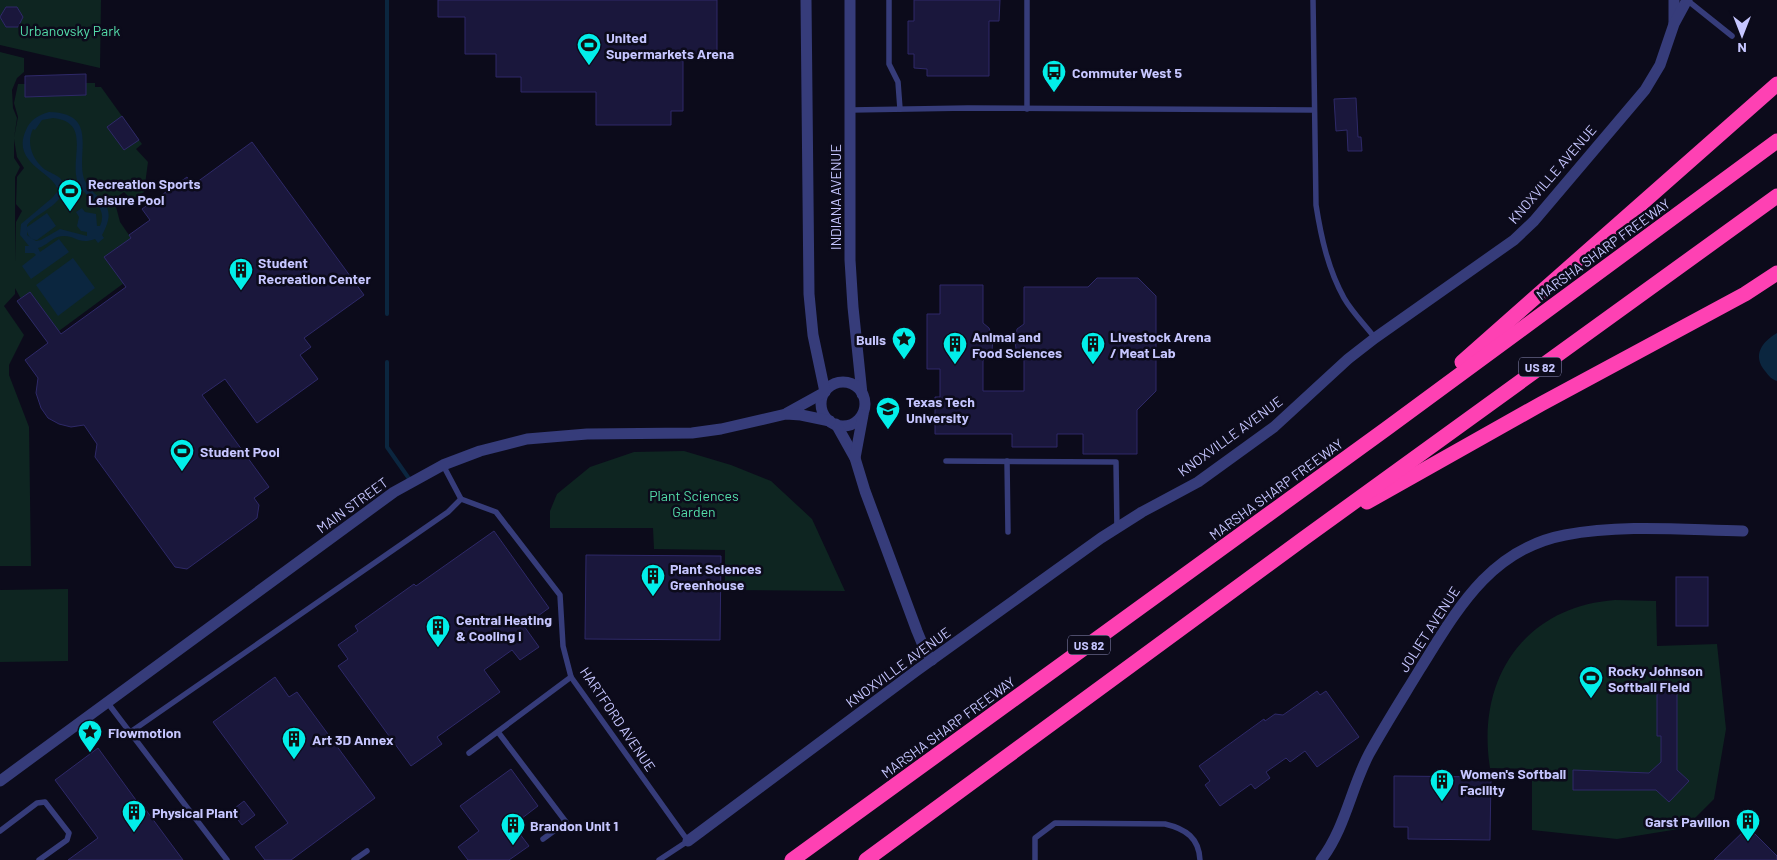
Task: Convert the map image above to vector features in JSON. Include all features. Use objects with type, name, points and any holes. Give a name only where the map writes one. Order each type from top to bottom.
[{"type":"highway","points":[[1386,430],[1777,84]]},
{"type":"highway","name":"MARSHA SHARP FREEWAY","points":[[792,860],[1386,430],[1777,141]]},
{"type":"highway","name":"US 82","points":[[866,860],[1302,538],[1777,196]]},
{"type":"highway","points":[[1302,538],[1541,404],[1745,294],[1777,273]]},
{"type":"street","name":"INDIANA AVENUE","points":[[806,0],[809,294],[813,335],[824,392]]},
{"type":"street","name":"INDIANA AVENUE","points":[[850,0],[850,260],[852,307],[862,394]]},
{"type":"street","name":"KNOXVILLE AVENUE","points":[[1674,0],[1674,24]]},
{"type":"street","name":"KNOXVILLE AVENUE","points":[[688,841],[932,660],[1117,529],[1198,482],[1274,427],[1375,338],[1514,240],[1534,221],[1645,90],[1660,65],[1674,24],[1687,0]]},
{"type":"street","points":[[855,458],[865,400],[858,388],[845,382],[832,385],[824,392],[821,403],[822,410],[833,423],[855,458],[865,491],[924,648],[932,660]]},
{"type":"street","name":"MAIN STREET","points":[[0,781],[394,492],[443,465],[480,451],[526,439],[587,434],[692,433],[721,430],[786,414],[824,392]]},
{"type":"street","points":[[833,423],[849,425],[860,418],[863,413]]},
{"type":"street","name":"MAIN STREET","points":[[786,414],[800,415],[833,423]]},
{"type":"street","name":"JOLIET AVENUE","points":[[1321,860],[1334,840],[1354,785],[1371,751],[1460,605],[1491,571],[1528,548],[1564,535],[1610,530],[1743,531]]},
{"type":"lane","points":[[889,0],[889,64],[898,82],[900,109]]},
{"type":"lane","points":[[1027,0],[1027,109]]},
{"type":"lane","points":[[1313,0],[1316,205],[1320,232],[1328,263],[1345,298],[1375,338]]},
{"type":"lane","points":[[1687,0],[1732,36]]},
{"type":"lane","points":[[851,110],[1314,110]]},
{"type":"lane","points":[[946,461],[1116,462],[1117,529]]},
{"type":"lane","points":[[1008,461],[1008,532]]},
{"type":"lane","points":[[129,733],[448,512],[461,499],[443,465]]},
{"type":"lane","name":"HARTFORD AVENUE","points":[[461,499],[496,512],[560,595],[563,646],[571,678],[688,841]]},
{"type":"lane","points":[[469,753],[571,678]]},
{"type":"lane","points":[[107,702],[227,860]]},
{"type":"lane","points":[[498,732],[566,822],[543,839]]},
{"type":"lane","points":[[0,831],[38,803],[45,802],[69,833],[67,840],[39,860]]},
{"type":"lane","points":[[1035,860],[1035,838],[1055,823],[1171,826],[1194,838],[1198,846],[1200,860]]},
{"type":"lane","points":[[659,860],[688,841]]},
{"type":"lane","points":[[354,860],[367,851]]},
{"type":"green space","name":"Urbanovsky Park","points":[[0,0],[101,0],[100,68],[0,45]]},
{"type":"green space","name":"Recreation Sports Leisure Pool","points":[[0,52],[24,58],[24,72],[17,78],[12,90],[13,108],[17,118],[14,138],[18,117],[14,103],[18,84],[25,84],[26,97],[48,96],[48,86],[86,95],[86,83],[95,83],[95,87],[101,87],[142,144],[136,149],[148,162],[144,192],[132,200],[124,192],[114,199],[120,222],[131,238],[124,283],[48,339],[40,328],[38,330],[17,302],[21,299],[15,288],[15,294],[4,306],[24,335],[9,365],[9,375],[29,427],[31,566],[0,566]],"holes":[[[14,139],[17,157],[24,168],[17,177],[16,204],[22,211],[16,222],[15,262],[15,177],[20,167],[14,158]]]},
{"type":"green space","name":"Plant Sciences Garden","points":[[684,451],[731,465],[771,481],[812,519],[845,591],[725,590],[725,550],[654,549],[653,528],[550,528],[550,511],[557,494],[590,467],[634,452]]},
{"type":"green space","points":[[68,589],[68,661],[0,662],[0,590]]},
{"type":"green space","points":[[1615,600],[1656,601],[1657,646],[1717,644],[1726,729],[1714,799],[1685,828],[1617,839],[1532,830],[1532,769],[1490,768],[1488,736],[1491,706],[1499,678],[1513,654],[1531,633],[1555,617],[1583,606]]},
{"type":"water","points":[[49,112],[64,114],[74,119],[80,126],[83,144],[83,175],[91,190],[107,206],[109,214],[102,235],[104,238],[98,243],[95,239],[81,241],[68,236],[60,236],[38,248],[40,252],[59,239],[69,252],[31,279],[22,266],[36,255],[34,253],[25,253],[25,246],[29,246],[20,235],[21,224],[58,191],[50,179],[29,159],[24,151],[23,142],[30,123],[38,116]],"holes":[[[53,118],[65,121],[73,127],[76,135],[76,176],[79,185],[96,203],[102,213],[102,219],[100,226],[97,226],[96,214],[85,212],[82,208],[76,212],[79,217],[77,226],[81,231],[87,232],[87,236],[60,229],[36,241],[27,235],[27,225],[58,200],[62,194],[63,187],[61,179],[44,169],[33,156],[30,145],[31,134],[33,129],[35,130],[42,120]]]},
{"type":"water","points":[[47,213],[56,226],[37,240],[30,238],[27,227]]},
{"type":"water","points":[[73,258],[95,288],[58,316],[36,285]]},
{"type":"water","points":[[1777,333],[1777,381],[1761,365],[1759,354],[1760,349],[1767,340]]},
{"type":"building","name":"United Supermarkets Arena","points":[[438,0],[717,0],[717,54],[683,54],[683,111],[671,111],[671,125],[596,125],[596,92],[521,92],[521,77],[496,77],[496,54],[465,54],[465,17],[438,17]]},
{"type":"building","points":[[914,0],[1000,0],[999,21],[989,21],[989,76],[927,76],[927,69],[914,68],[914,54],[908,54],[908,21],[914,21]]},
{"type":"building","points":[[6,7],[17,7],[23,17],[18,27],[6,27],[0,17]]},
{"type":"building","points":[[86,74],[86,95],[25,97],[25,76]]},
{"type":"building","points":[[1356,98],[1358,137],[1361,137],[1362,151],[1348,151],[1347,130],[1336,131],[1334,99]]},
{"type":"building","points":[[122,116],[139,140],[124,150],[107,127]]},
{"type":"building","name":"Student Recreation Center","points":[[252,142],[364,295],[304,338],[311,347],[300,355],[318,379],[257,423],[225,379],[202,395],[269,487],[254,498],[259,505],[257,518],[187,569],[175,567],[95,457],[97,444],[84,425],[71,427],[59,424],[48,418],[41,408],[36,393],[38,378],[25,360],[48,343],[17,301],[30,292],[61,334],[126,287],[104,257],[131,238],[129,235],[150,220],[142,209],[187,177],[193,185]]},
{"type":"building","points":[[1097,278],[1138,278],[1156,296],[1156,391],[1137,410],[1137,454],[1083,454],[1083,434],[1057,434],[1057,447],[1012,447],[1012,434],[935,434],[935,397],[940,397],[940,369],[927,369],[927,314],[940,314],[940,285],[983,285],[983,323],[989,328],[993,339],[992,350],[983,361],[983,391],[1024,391],[1024,359],[1017,355],[1015,342],[1017,329],[1024,324],[1024,287],[1088,287]]},
{"type":"building","name":"Central Heating & Cooling I","points":[[494,531],[549,608],[524,626],[539,647],[520,660],[512,650],[484,670],[500,692],[437,737],[442,744],[411,766],[338,666],[348,659],[338,645],[358,631],[355,626]]},
{"type":"building","name":"Plant Sciences Greenhouse","points":[[586,555],[721,556],[720,640],[585,639]]},
{"type":"building","points":[[1676,577],[1708,577],[1708,626],[1676,626]]},
{"type":"building","name":"Art 3D Annex","points":[[275,677],[289,697],[297,692],[375,798],[291,860],[265,860],[255,847],[288,823],[213,722]]},
{"type":"building","points":[[1657,686],[1677,686],[1677,770],[1689,781],[1669,802],[1656,790],[1573,790],[1573,770],[1649,773],[1661,762],[1661,736],[1657,736]]},
{"type":"building","points":[[1317,691],[1320,695],[1326,691],[1359,737],[1317,767],[1305,751],[1290,762],[1286,758],[1266,772],[1270,778],[1255,789],[1251,784],[1220,806],[1205,785],[1210,781],[1199,766],[1264,719],[1265,721],[1275,714],[1283,715]]},
{"type":"building","points":[[98,748],[183,860],[68,860],[98,838],[55,780]]},
{"type":"building","points":[[511,769],[538,806],[513,825],[529,846],[509,860],[468,860],[458,847],[479,831],[460,806]]},
{"type":"building","name":"Women's Softball Facility","points":[[1394,776],[1491,777],[1490,840],[1408,839],[1408,827],[1394,827]]},
{"type":"building","points":[[244,801],[255,815],[242,825],[231,811]]},
{"type":"building","name":"Garst Pavilion","points":[[1748,827],[1777,856],[1777,860],[1714,860]]},
{"type":"waterway","points":[[387,0],[387,314]]},
{"type":"waterway","points":[[387,362],[387,447],[410,480]]},
{"type":"place","name":"United Supermarkets Arena","points":[[589,66]]},
{"type":"place","name":"Commuter West 5","points":[[1054,93]]},
{"type":"place","name":"Recreation Sports Leisure Pool","points":[[70,212]]},
{"type":"place","name":"Student Recreation Center","points":[[241,291]]},
{"type":"place","name":"Bulls","points":[[904,360]]},
{"type":"place","name":"Animal and Food Sciences","points":[[955,365]]},
{"type":"place","name":"Livestock Arena / Meat Lab","points":[[1093,365]]},
{"type":"place","name":"Texas Tech University","points":[[888,430]]},
{"type":"place","name":"Student Pool","points":[[182,472]]},
{"type":"place","name":"Plant Sciences Greenhouse","points":[[653,597]]},
{"type":"place","name":"Central Heating & Cooling I","points":[[438,648]]},
{"type":"place","name":"Rocky Johnson Softball Field","points":[[1591,699]]},
{"type":"place","name":"Flowmotion","points":[[90,753]]},
{"type":"place","name":"Art 3D Annex","points":[[294,760]]},
{"type":"place","name":"Women's Softball Facility","points":[[1442,802]]},
{"type":"place","name":"Physical Plant","points":[[134,833]]},
{"type":"place","name":"Garst Pavilion","points":[[1748,842]]},
{"type":"place","name":"Brandon Unit 1","points":[[513,846]]}]
